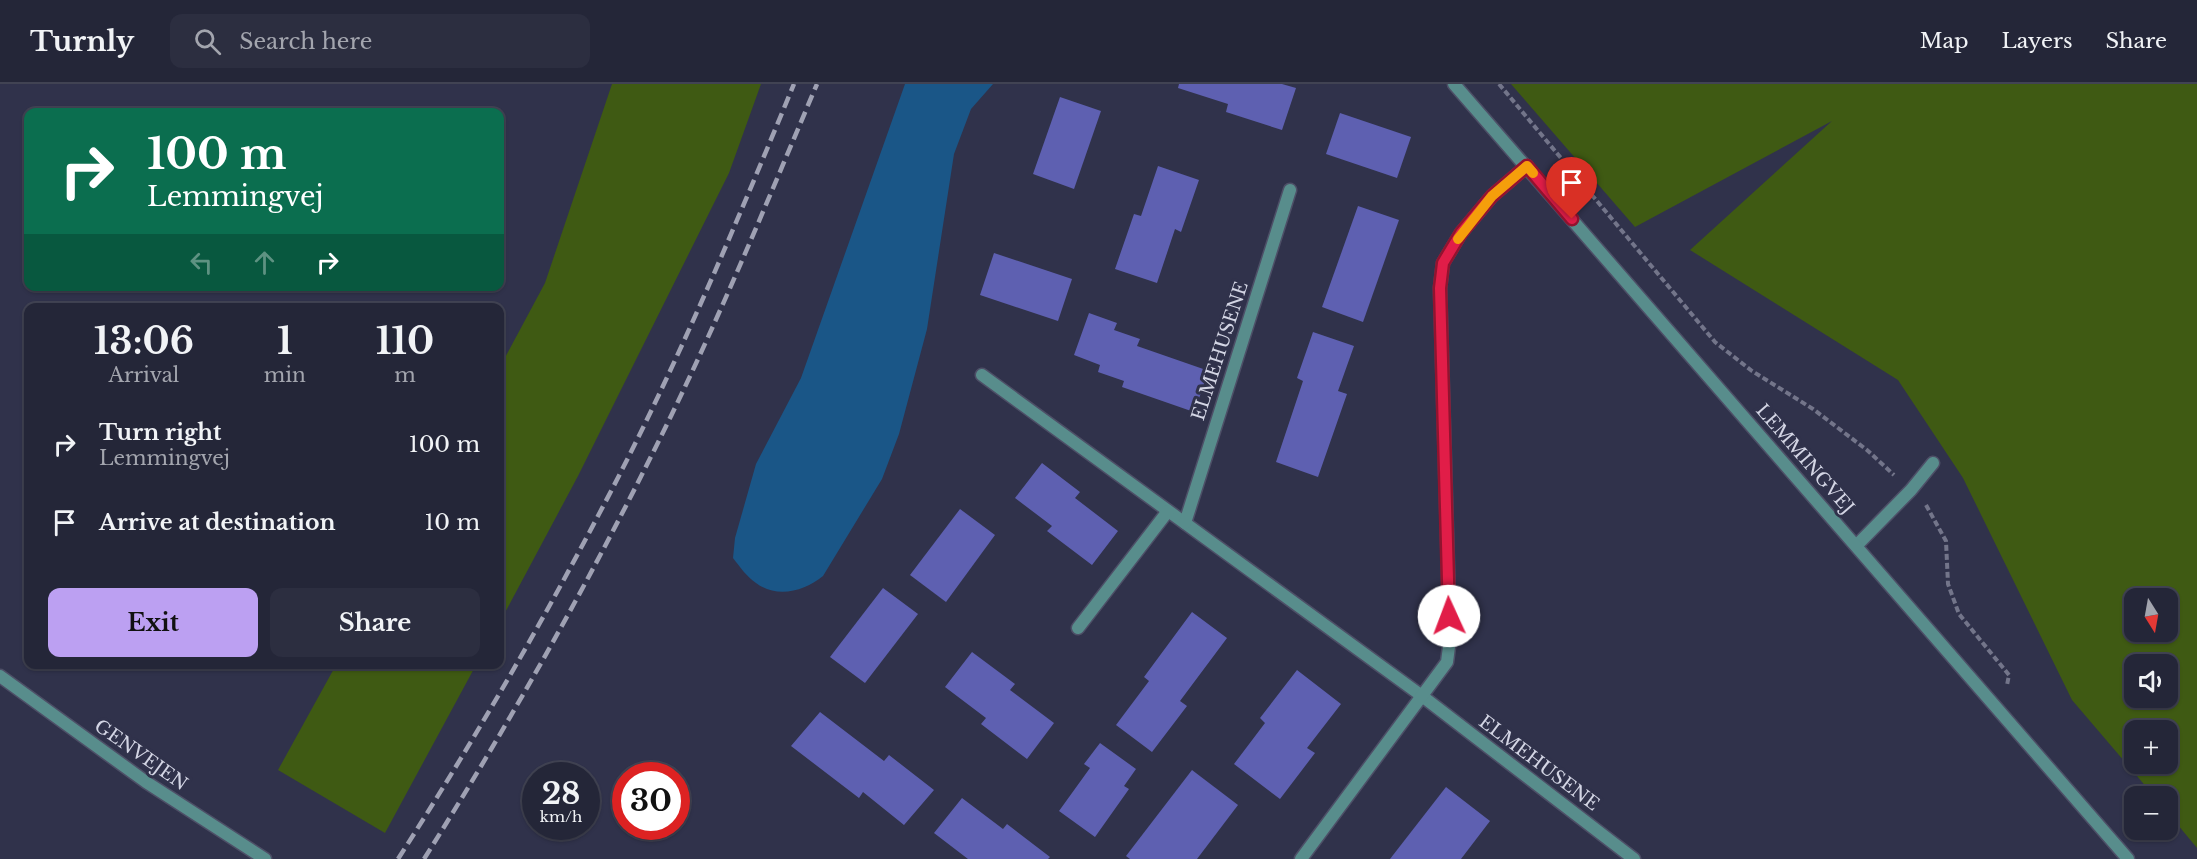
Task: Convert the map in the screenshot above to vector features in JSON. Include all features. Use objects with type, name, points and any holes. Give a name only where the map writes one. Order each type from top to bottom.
[{"type":"street","name":"LEMMINGVEJ","points":[[1454,84],[2128,859]]},
{"type":"street","points":[[1301,859],[1447,662],[1450,639],[1440,288],[1443,263],[1461,233],[1492,196],[1527,166]]},
{"type":"street","name":"ELMEHUSENE","points":[[1185,523],[1290,190]]},
{"type":"street","name":"ELMEHUSENE","points":[[982,375],[1422,696],[1634,859]]},
{"type":"street","points":[[1857,545],[1911,490],[1933,463]]},
{"type":"street","points":[[1078,628],[1168,511]]},
{"type":"street","name":"GENVEJEN","points":[[0,676],[146,782],[265,859]]},
{"type":"path","points":[[1499,84],[1715,342],[1752,371],[1814,409],[1868,450],[1927,506],[1946,541],[1948,584],[1959,614],[2009,675],[2000,710]]},
{"type":"green space","points":[[612,84],[761,84],[729,173],[578,476],[504,615],[504,360],[545,283]]},
{"type":"green space","points":[[1511,84],[2197,84],[2197,848],[2178,825],[2178,786],[2145,786],[2135,774],[2178,774],[2178,720],[2124,720],[2124,761],[2072,700],[1963,478],[1898,380],[1690,250],[1832,121],[1635,227]]},
{"type":"green space","points":[[334,669],[474,669],[385,833],[278,770]]},
{"type":"water","points":[[905,84],[993,84],[971,109],[954,154],[927,329],[899,434],[882,479],[823,576],[799,589],[773,591],[753,581],[733,558],[735,538],[756,464],[801,378]]},
{"type":"building","points":[[1179,84],[1282,84],[1296,88],[1282,130],[1226,112],[1228,104],[1178,88]]},
{"type":"building","points":[[1060,97],[1101,111],[1074,189],[1033,174]]},
{"type":"building","points":[[1340,113],[1411,137],[1397,178],[1326,154]]},
{"type":"building","points":[[1158,166],[1199,180],[1181,232],[1175,229],[1157,283],[1115,269],[1134,214],[1141,216]]},
{"type":"building","points":[[1358,206],[1399,220],[1363,322],[1322,307]]},
{"type":"building","points":[[994,253],[1072,279],[1058,321],[980,295]]},
{"type":"building","points":[[1089,313],[1117,323],[1114,330],[1140,339],[1137,346],[1209,371],[1194,412],[1122,387],[1124,381],[1098,372],[1100,365],[1074,355]]},
{"type":"building","points":[[1313,332],[1354,346],[1338,391],[1347,394],[1318,477],[1276,462],[1303,381],[1297,378]]},
{"type":"building","points":[[1042,463],[1080,492],[1075,498],[1118,531],[1092,565],[1047,531],[1052,526],[1015,498]]},
{"type":"building","points":[[960,509],[995,535],[946,602],[910,575]]},
{"type":"building","points":[[883,588],[918,614],[865,683],[830,657]]},
{"type":"building","points":[[1192,612],[1227,638],[1180,701],[1187,706],[1152,752],[1116,725],[1149,681],[1144,677]]},
{"type":"building","points":[[972,652],[1015,684],[1010,690],[1054,723],[1027,759],[981,724],[986,718],[945,687]]},
{"type":"building","points":[[1297,670],[1341,704],[1307,748],[1315,753],[1280,799],[1234,764],[1265,723],[1260,718]]},
{"type":"building","points":[[820,712],[884,761],[889,755],[934,790],[904,825],[863,792],[859,798],[791,746]]},
{"type":"building","points":[[1100,743],[1136,769],[1124,786],[1129,789],[1095,837],[1059,811],[1090,768],[1084,764]]},
{"type":"building","points":[[1192,770],[1238,805],[1197,859],[1130,859],[1126,856]]},
{"type":"building","points":[[1446,787],[1490,821],[1461,859],[1390,859]]},
{"type":"building","points":[[962,798],[1003,829],[1007,824],[1050,857],[1048,859],[968,859],[934,833]]},
{"type":"railway","points":[[398,859],[502,689],[576,558],[626,462],[702,301],[794,84]]},
{"type":"railway","points":[[424,859],[554,641],[643,473],[710,334],[817,84]]},
{"type":"slow traffic","points":[[1458,239],[1492,196],[1527,166],[1533,173]]},
{"type":"route","points":[[1449,616],[1440,288],[1443,263],[1461,233],[1492,196],[1527,166],[1572,219]]}]
